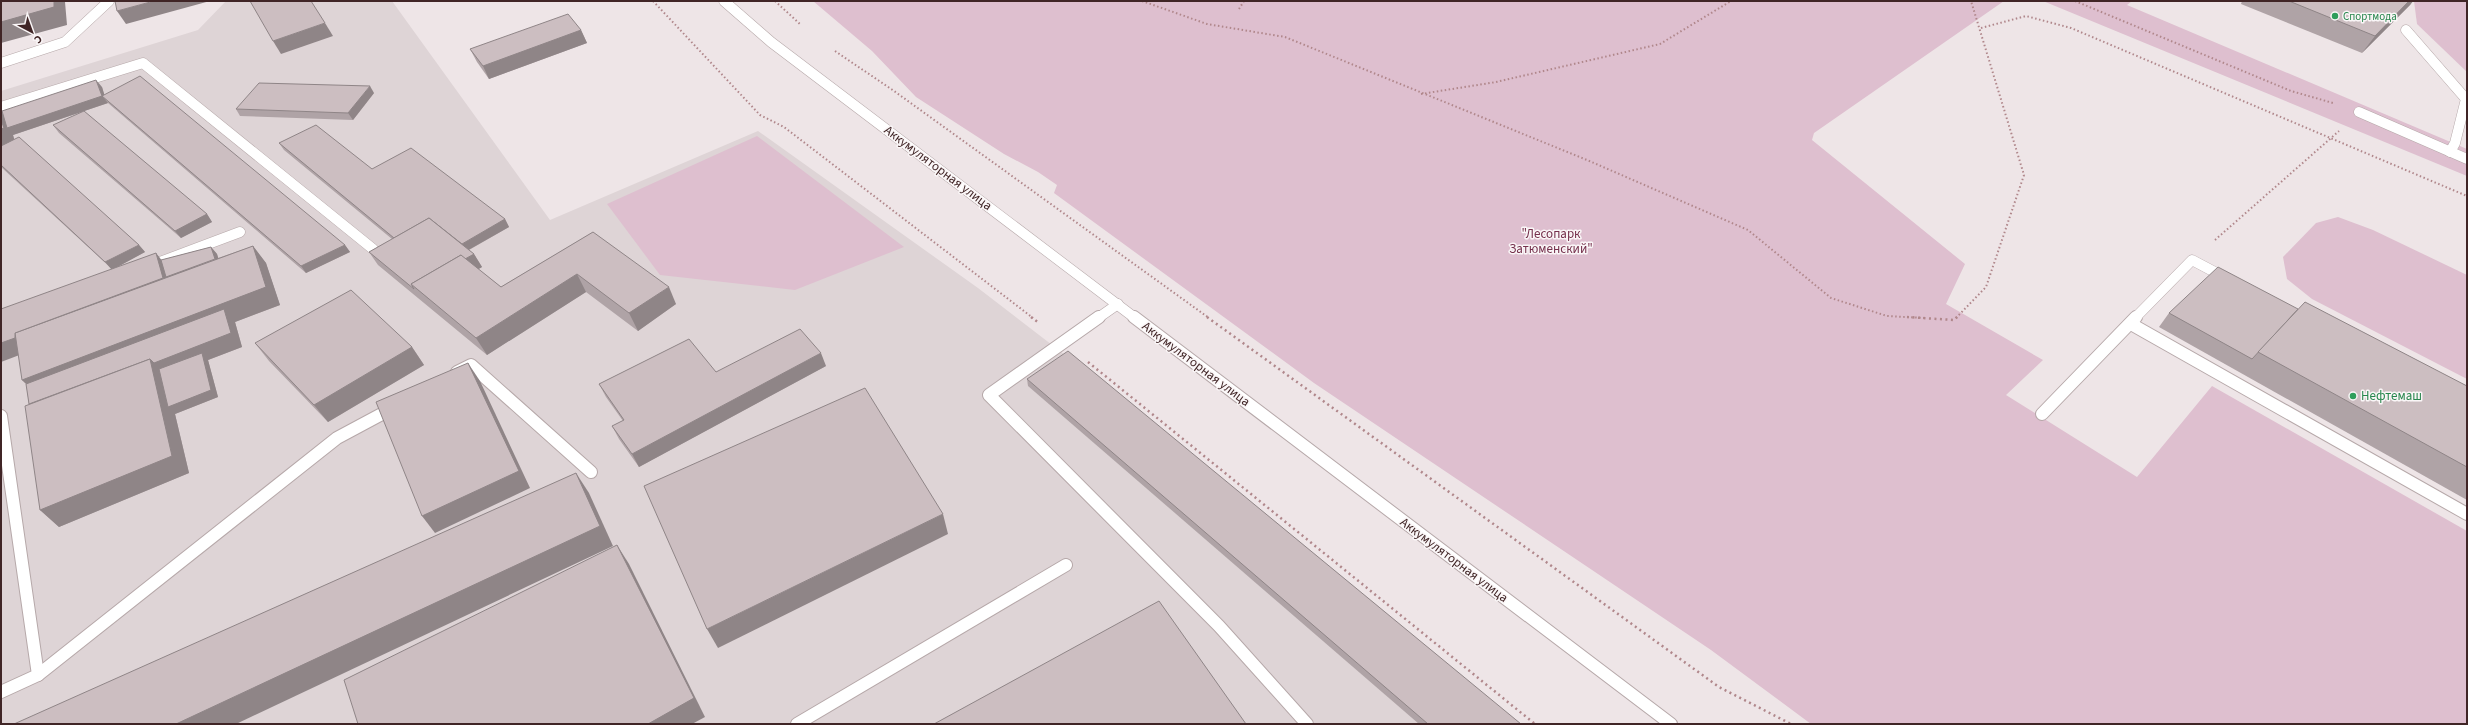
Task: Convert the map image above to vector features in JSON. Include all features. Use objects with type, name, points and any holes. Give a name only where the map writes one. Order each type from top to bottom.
[{"type":"street","points":[[1,63],[65,42],[109,1]]},
{"type":"street","name":"Аккумуляторная улица","points":[[724,1],[770,42],[1671,724]]},
{"type":"street","points":[[2406,30],[2466,99],[2455,144],[2450,152]]},
{"type":"street","points":[[1,107],[144,63],[373,249]]},
{"type":"street","points":[[2359,112],[2467,159]]},
{"type":"street","points":[[148,267],[240,232]]},
{"type":"street","points":[[2042,414],[2192,260],[2234,282]]},
{"type":"street","points":[[1118,304],[1065,343],[989,395],[1219,626],[1307,724]]},
{"type":"street","points":[[2130,324],[2467,514]]},
{"type":"street","points":[[450,376],[470,365],[592,472]]},
{"type":"street","points":[[1,692],[38,675],[338,438],[400,404]]},
{"type":"street","points":[[1,416],[38,675]]},
{"type":"street","points":[[797,724],[1066,565]]},
{"type":"path","points":[[653,1],[760,115],[784,127],[1065,343],[1535,724]]},
{"type":"path","points":[[775,1],[806,31]]},
{"type":"path","points":[[1142,1],[1207,24],[1285,37],[1421,94],[1587,160],[1748,230],[1831,298],[1886,316],[1954,320],[1986,287],[2024,175],[1981,28],[1971,1]]},
{"type":"path","points":[[1239,9],[1244,1]]},
{"type":"path","points":[[1421,94],[1496,82],[1660,44],[1731,1]]},
{"type":"path","points":[[2075,1],[2291,90],[2359,112],[2192,260]]},
{"type":"path","points":[[1981,28],[2026,16],[2071,28],[2467,196]]},
{"type":"path","points":[[831,48],[894,91],[1720,687],[1791,724]]},
{"type":"shaded area","points":[[226,1],[392,1],[550,220],[758,131],[978,288],[1069,358],[1511,724],[1,724],[1,91],[198,30]]},
{"type":"green space","name":"\"Лесопарк Затюменский\"","points":[[813,1],[2004,1],[1814,133],[1812,140],[1965,264],[1946,304],[2043,360],[2006,395],[2137,477],[2212,386],[2467,531],[2467,724],[1811,724],[1711,650],[1314,383],[1054,193],[1057,185],[1038,172],[1004,154],[916,97],[872,51]]},
{"type":"green space","points":[[2043,1],[2132,1],[2127,5],[2467,149],[2467,176]]},
{"type":"green space","points":[[2414,1],[2467,1],[2467,72],[2417,24]]},
{"type":"green space","points":[[757,136],[904,247],[795,290],[660,275],[607,204]]},
{"type":"green space","points":[[2338,217],[2373,230],[2467,275],[2467,379],[2312,299],[2287,279],[2283,257],[2316,223]]},
{"type":"building","points":[[1,1],[54,1],[54,7],[1,22]]},
{"type":"building","points":[[115,1],[154,1],[117,11]]},
{"type":"building","points":[[250,1],[311,1],[325,23],[273,41]]},
{"type":"building","points":[[2289,1],[2409,1],[2375,36]]},
{"type":"building","points":[[568,14],[581,30],[483,66],[470,49]]},
{"type":"building","points":[[140,76],[345,245],[301,266],[102,96]]},
{"type":"building","points":[[96,80],[102,96],[7,128],[2,111]]},
{"type":"building","points":[[259,83],[370,86],[348,113],[236,109]]},
{"type":"building","points":[[84,111],[207,214],[175,231],[53,125]]},
{"type":"building","points":[[1,120],[4,128],[1,129]]},
{"type":"building","points":[[316,125],[372,169],[411,148],[505,219],[462,244],[429,218],[394,238],[279,143]]},
{"type":"building","points":[[19,137],[139,245],[105,262],[1,165],[1,146]]},
{"type":"building","points":[[429,218],[474,254],[465,259],[461,255],[411,284],[414,289],[369,252]]},
{"type":"building","points":[[593,232],[669,287],[629,313],[577,274],[476,338],[411,284],[461,255],[501,287]]},
{"type":"building","points":[[253,246],[266,287],[22,380],[15,333]]},
{"type":"building","points":[[211,247],[215,259],[166,277],[161,260]]},
{"type":"building","points":[[156,253],[163,278],[15,333],[15,338],[1,343],[1,309]]},
{"type":"building","points":[[2218,267],[2298,309],[2252,359],[2169,313]]},
{"type":"building","points":[[351,290],[412,347],[314,405],[255,343]]},
{"type":"building","points":[[2305,302],[2467,386],[2467,467],[2258,352]]},
{"type":"building","points":[[224,309],[231,333],[154,363],[150,359],[29,404],[26,384]]},
{"type":"building","points":[[800,329],[821,353],[632,454],[612,426],[624,420],[599,384],[689,339],[716,372]]},
{"type":"building","points":[[1068,351],[1521,724],[1428,724],[1027,379]]},
{"type":"building","points":[[202,353],[211,390],[168,407],[159,369]]},
{"type":"building","points":[[150,359],[172,456],[40,510],[25,406]]},
{"type":"building","points":[[468,363],[519,471],[422,516],[376,402]]},
{"type":"building","points":[[865,388],[943,514],[707,629],[644,486]]},
{"type":"building","points":[[576,473],[600,526],[176,724],[14,724]]},
{"type":"building","points":[[617,545],[694,698],[648,724],[358,724],[344,680]]},
{"type":"building","points":[[1159,601],[1246,724],[934,724]]},
{"type":"place","name":"Спортмода","points":[[2335,16]]},
{"type":"place","name":"Нефтемаш","points":[[2353,396]]}]
